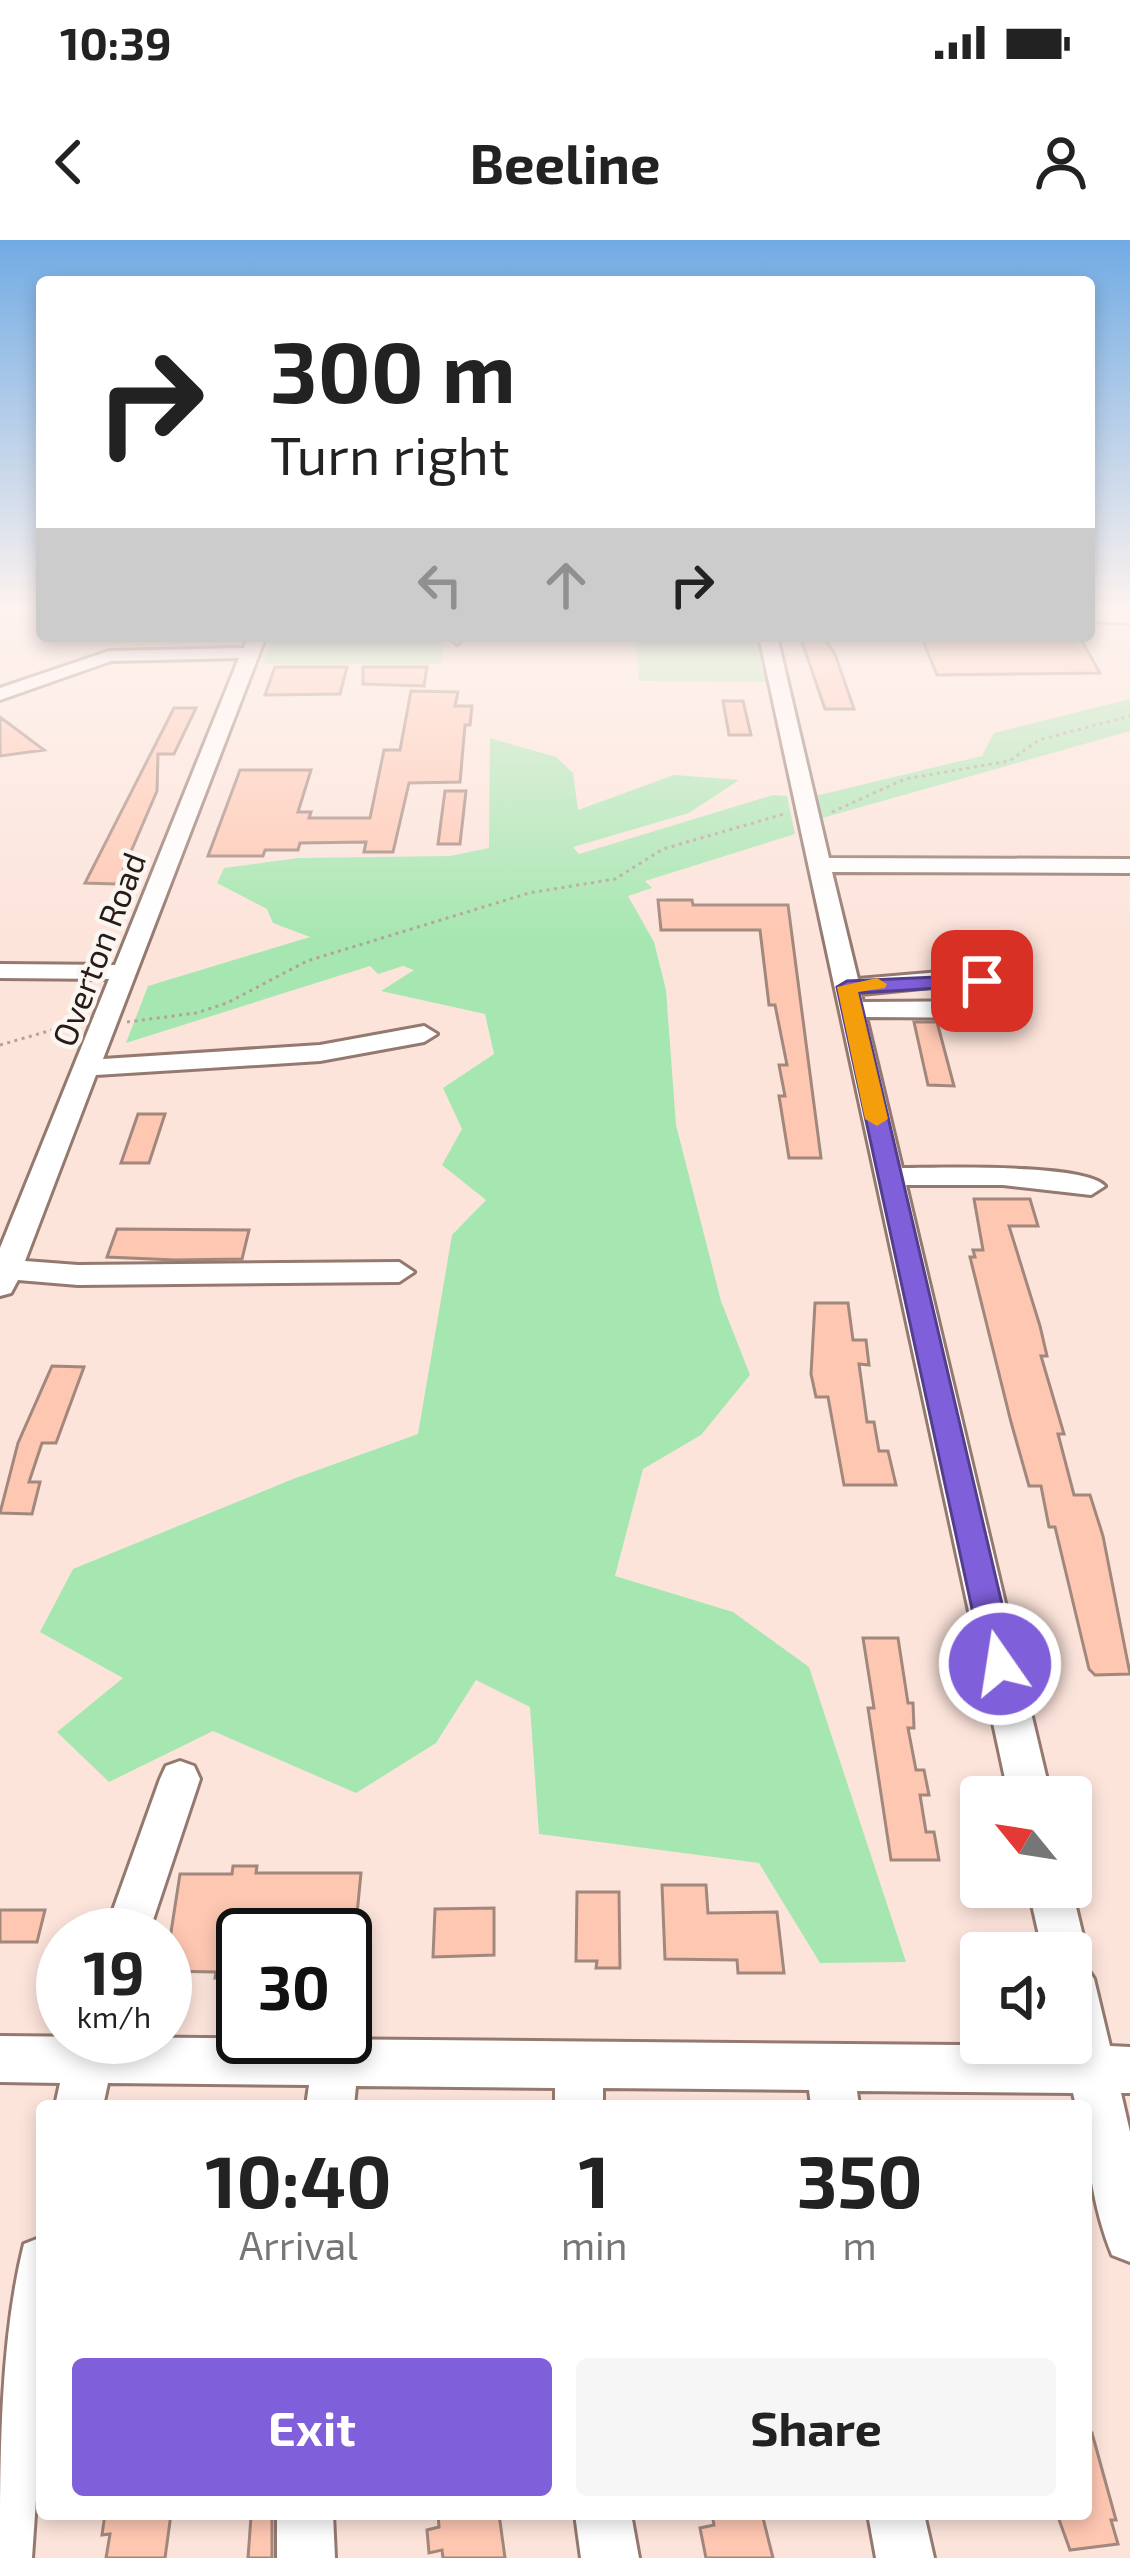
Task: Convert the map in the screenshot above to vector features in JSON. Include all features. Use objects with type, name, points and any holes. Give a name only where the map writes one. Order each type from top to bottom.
[{"type":"street","name":"Overton Road","points":[[3,1278],[14,1216],[87,1068],[224,721]]},
{"type":"street","points":[[787,721],[1025,1776]]},
{"type":"street","points":[[818,866],[1130,866]]},
{"type":"street","points":[[0,971],[124,972]]},
{"type":"street","points":[[982,981],[1011,991],[1014,1002],[1006,1011],[850,998],[982,981]]},
{"type":"street","points":[[87,1068],[320,1053],[424,1034]]},
{"type":"street","points":[[889,1177],[1003,1176],[1091,1186]]},
{"type":"street","points":[[3,1278],[48,1269],[78,1275],[399,1272]]},
{"type":"street","points":[[135,1908],[180,1779]]},
{"type":"street","points":[[1092,2027],[1111,2070],[1130,2236]]},
{"type":"street","points":[[0,2059],[36,2055]]},
{"type":"street","points":[[80,2100],[89,2064]]},
{"type":"street","points":[[192,2064],[333,2085],[833,2087],[1111,2070]]},
{"type":"street","points":[[3,2558],[16,2402],[36,2294]]},
{"type":"street","points":[[305,2520],[306,2558]]},
{"type":"street","points":[[604,2520],[610,2558]]},
{"type":"street","points":[[897,2520],[905,2558]]},
{"type":"path","points":[[826,813],[846,809],[904,779],[1009,760],[1040,740],[1111,721]]},
{"type":"path","points":[[126,1022],[196,1013],[226,1003],[293,965],[529,892],[615,879],[663,849],[793,813]]},
{"type":"path","points":[[0,1045],[81,1022]]},
{"type":"green space","points":[[1041,721],[1130,721],[1130,731],[815,820],[811,797],[982,756],[994,733]]},
{"type":"green space","points":[[490,738],[556,757],[573,773],[578,810],[674,775],[739,780],[689,813],[573,847],[579,854],[773,795],[787,796],[795,834],[645,881],[652,888],[628,896],[654,942],[666,990],[676,1125],[721,1301],[750,1375],[701,1435],[643,1469],[615,1576],[733,1612],[809,1667],[906,1962],[820,1963],[759,1863],[539,1834],[530,1707],[476,1680],[436,1743],[356,1793],[213,1731],[109,1782],[57,1732],[123,1678],[40,1632],[73,1569],[293,1479],[418,1434],[452,1235],[486,1200],[442,1165],[462,1129],[443,1088],[494,1054],[485,1014],[381,991],[414,970],[403,966],[378,974],[370,966],[126,1043],[148,986],[310,937],[273,923],[267,909],[217,883],[224,868],[298,858],[450,856],[489,848]]},
{"type":"building","points":[[0,721],[44,750],[0,756]]},
{"type":"building","points":[[167,721],[190,721],[174,754],[158,754],[157,791],[116,884],[85,883]]},
{"type":"building","points":[[405,721],[470,721],[465,725],[460,782],[409,783],[393,852],[364,852],[366,842],[300,843],[298,850],[265,850],[263,856],[208,856],[240,770],[311,770],[298,812],[311,812],[309,818],[370,818],[384,750],[400,750]]},
{"type":"building","points":[[727,721],[748,721],[751,735],[729,735]]},
{"type":"building","points":[[445,791],[466,791],[460,844],[438,844]]},
{"type":"building","points":[[658,900],[692,900],[693,905],[788,905],[821,1158],[789,1158],[779,1096],[785,1096],[779,1065],[787,1065],[775,1005],[769,1005],[760,930],[661,930]]},
{"type":"building","points":[[914,1022],[937,1022],[954,1086],[928,1085]]},
{"type":"building","points":[[138,1114],[165,1114],[149,1163],[121,1163]]},
{"type":"building","points":[[974,1199],[1030,1199],[1038,1226],[1009,1226],[1040,1326],[1047,1356],[1041,1356],[1064,1434],[1058,1434],[1074,1495],[1090,1495],[1103,1536],[1130,1674],[1095,1675],[1089,1669],[1055,1527],[1049,1527],[1041,1486],[1029,1486],[970,1257],[975,1257],[973,1250],[983,1250]]},
{"type":"building","points":[[117,1229],[249,1230],[242,1259],[175,1260],[107,1257]]},
{"type":"building","points":[[815,1303],[848,1303],[853,1340],[866,1340],[869,1365],[859,1364],[867,1422],[874,1422],[879,1451],[888,1451],[896,1485],[844,1485],[828,1397],[816,1397],[811,1374]]},
{"type":"building","points":[[52,1366],[84,1367],[56,1443],[42,1443],[29,1482],[40,1482],[32,1514],[0,1513],[18,1443]]},
{"type":"building","points":[[863,1638],[898,1638],[908,1703],[913,1703],[914,1728],[908,1728],[916,1770],[924,1770],[929,1795],[920,1795],[926,1832],[934,1832],[939,1860],[891,1860],[868,1708],[874,1708]]},
{"type":"building","points":[[233,1866],[257,1866],[256,1873],[361,1873],[358,1908],[216,1908],[216,1972],[192,1972],[192,1908],[175,1908],[180,1874],[232,1874]]},
{"type":"building","points":[[662,1885],[706,1885],[708,1913],[777,1912],[784,1973],[738,1973],[737,1960],[665,1959]]},
{"type":"building","points":[[577,1892],[619,1892],[620,1968],[596,1968],[597,1961],[576,1961]]},
{"type":"building","points":[[494,1908],[494,1955],[433,1957],[435,1909]]},
{"type":"building","points":[[0,1910],[36,1910],[36,1942],[0,1942]]},
{"type":"building","points":[[1092,2433],[1118,2544],[1070,2550],[1059,2520],[1092,2520]]},
{"type":"building","points":[[104,2520],[170,2520],[165,2558],[106,2558],[110,2534],[102,2535]]},
{"type":"building","points":[[251,2520],[272,2520],[272,2558],[248,2558]]},
{"type":"building","points":[[438,2520],[500,2520],[505,2558],[443,2558],[442,2550],[429,2553],[427,2530],[439,2527]]},
{"type":"building","points":[[713,2520],[764,2520],[773,2558],[706,2558],[700,2528],[714,2525]]},
{"type":"slow traffic","points":[[877,984],[847,987],[877,1119]]},
{"type":"route","points":[[982,981],[847,987],[1000,1664]]}]
